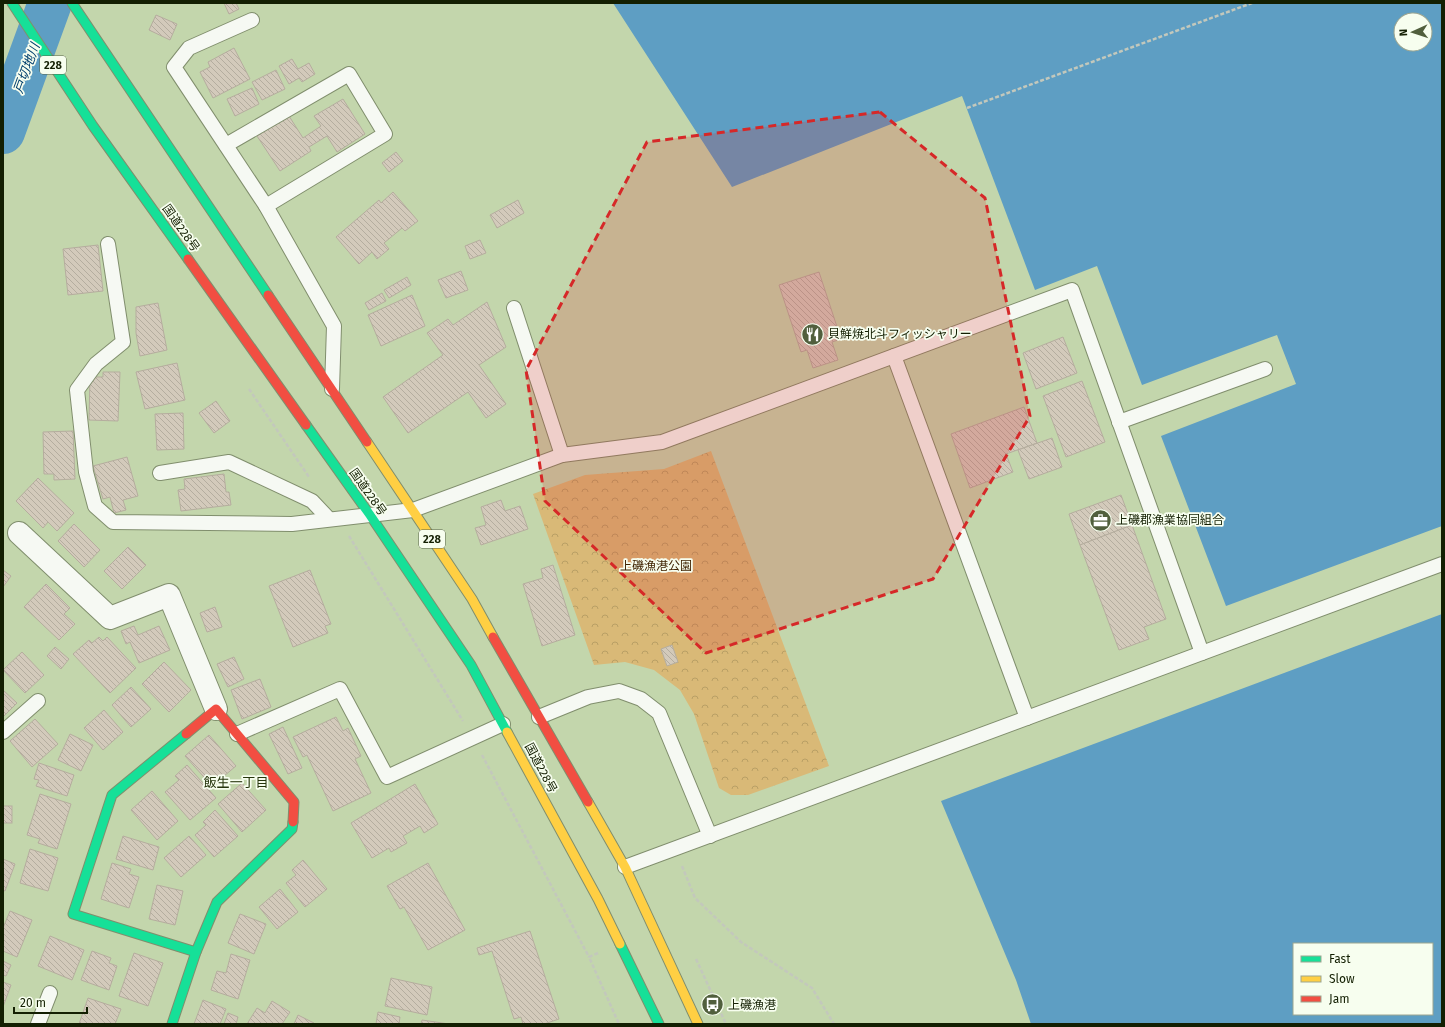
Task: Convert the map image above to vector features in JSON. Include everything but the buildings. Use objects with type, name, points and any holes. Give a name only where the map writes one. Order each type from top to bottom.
[{"type":"main road","name":"国道228号","points":[[12,3],[93,126],[370,515],[472,665],[598,899],[659,1024]]},
{"type":"main road","name":"国道228号","points":[[72,3],[472,599],[625,867],[698,1024]]},
{"type":"main road","points":[[172,1024],[196,952],[217,902],[292,829],[294,802],[216,709],[112,795],[73,914],[196,952]]},
{"type":"street","points":[[20,533],[110,618],[169,596],[216,709]]},
{"type":"lane","points":[[252,20],[189,48],[174,67],[266,206],[334,326],[332,389]]},
{"type":"lane","points":[[226,145],[349,74],[384,134],[266,206]]},
{"type":"lane","points":[[108,244],[123,342],[96,364],[77,390],[86,472],[95,506],[113,522],[292,524],[413,510],[562,455],[662,442],[1072,290],[1202,653]]},
{"type":"lane","points":[[514,308],[562,455]]},
{"type":"lane","points":[[894,356],[1027,718]]},
{"type":"lane","points":[[1119,422],[1265,369]]},
{"type":"lane","points":[[160,473],[229,462],[312,501],[333,519]]},
{"type":"lane","points":[[625,867],[1442,564]]},
{"type":"lane","points":[[237,734],[340,689],[387,777],[503,724]]},
{"type":"lane","points":[[539,717],[588,697],[619,691],[641,699],[660,713],[710,836]]},
{"type":"lane","points":[[3,732],[38,701]]},
{"type":"lane","points":[[38,1024],[50,992]]},
{"type":"path","points":[[967,108],[1252,3]]},
{"type":"path","points":[[247,386],[312,480]]},
{"type":"path","points":[[333,519],[473,737],[589,957]]},
{"type":"path","points":[[675,849],[695,898],[741,942],[812,988],[834,1024]]},
{"type":"highlighted area","points":[[880,112],[985,198],[1030,416],[933,579],[706,653],[545,501],[526,370],[647,142]]},
{"type":"green space","name":"上磯漁港公園","points":[[711,451],[829,766],[748,795],[731,795],[719,788],[694,714],[680,690],[654,670],[625,662],[594,665],[533,494],[585,475],[664,469]]},
{"type":"water","points":[[613,3],[1442,3],[1442,526],[1226,606],[1161,436],[1296,384],[1277,335],[1142,385],[1097,266],[1035,290],[962,96],[732,187]]},
{"type":"water","points":[[1442,614],[1442,1024],[1031,1024],[1016,980],[941,801]]},
{"type":"waterway","name":"戸切地川","points":[[3,132],[50,3]]},
{"type":"traffic: fast","points":[[12,3],[93,126],[188,259]]},
{"type":"traffic: fast","points":[[72,3],[268,295]]},
{"type":"traffic: fast","points":[[306,425],[370,515],[471,665],[507,732]]},
{"type":"traffic: fast","points":[[186,734],[112,795],[73,914],[196,952]]},
{"type":"traffic: fast","points":[[172,1024],[196,952],[217,902],[292,829],[293,822]]},
{"type":"traffic: fast","points":[[620,944],[659,1024]]},
{"type":"traffic: slow","points":[[367,442],[472,599],[493,637]]},
{"type":"traffic: slow","points":[[507,732],[598,899],[620,944]]},
{"type":"traffic: slow","points":[[588,802],[625,867],[698,1024]]},
{"type":"traffic: jam","points":[[188,259],[306,425]]},
{"type":"traffic: jam","points":[[268,295],[367,442]]},
{"type":"traffic: jam","points":[[493,637],[588,802]]},
{"type":"traffic: jam","points":[[186,734],[216,709],[294,802],[293,822]]},
{"type":"place","name":"貝鮮焼北斗フィッシャリー","points":[[813,334]]},
{"type":"place","name":"上磯郡漁業協同組合","points":[[1100,520]]},
{"type":"place","name":"上磯漁港","points":[[712,1005]]},
{"type":"district","name":"飯生一丁目","points":[[236,782]]}]
